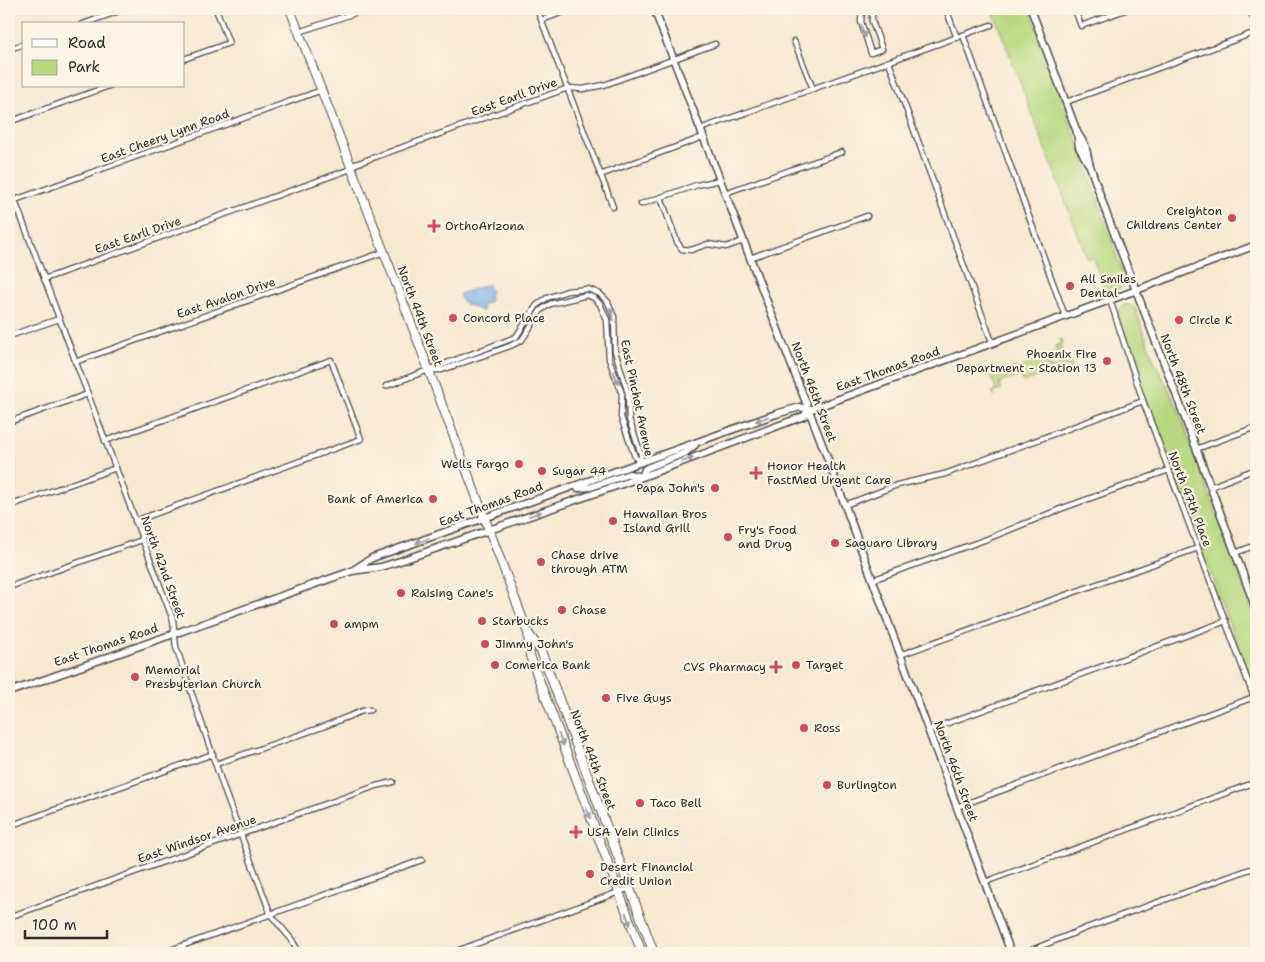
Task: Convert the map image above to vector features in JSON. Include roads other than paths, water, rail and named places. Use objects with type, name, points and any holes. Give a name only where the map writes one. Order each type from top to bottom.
[{"type":"main road","name":"North 44th Street","points":[[290,9],[528,633],[541,651],[654,953]]},
{"type":"main road","name":"North 46th Street","points":[[654,9],[845,505],[1011,953]]},
{"type":"main road","name":"North 48th Street","points":[[1031,9],[1077,132],[1079,147],[1090,166],[1256,605]]},
{"type":"main road","name":"East Thomas Road","points":[[9,692],[174,632],[352,571],[381,567],[642,477],[796,420],[804,416],[809,410],[1136,291],[1256,245]]},
{"type":"main road","name":"East Thomas Road","points":[[352,571],[372,558],[700,442],[800,407],[809,410]]},
{"type":"main road","points":[[570,488],[591,487],[629,474],[642,477],[645,469],[685,453],[700,442]]},
{"type":"main road","name":"North 44th Street","points":[[528,633],[530,656],[642,953]]},
{"type":"street","points":[[89,22],[125,9]]},
{"type":"street","points":[[185,60],[229,43],[216,9]]},
{"type":"street","points":[[300,32],[366,9]]},
{"type":"street","points":[[538,9],[613,207]]},
{"type":"street","points":[[542,20],[571,9]]},
{"type":"street","points":[[862,9],[860,22],[870,53],[882,49],[872,21],[872,9]]},
{"type":"street","points":[[946,9],[957,38]]},
{"type":"street","points":[[1075,9],[1081,26],[1128,9]]},
{"type":"street","points":[[1250,9],[1256,24]]},
{"type":"street","points":[[700,129],[991,25]]},
{"type":"street","points":[[1066,102],[1256,32]]},
{"type":"street","points":[[963,35],[1065,316]]},
{"type":"street","points":[[794,40],[813,89]]},
{"type":"street","name":"East Earll Drive","points":[[44,279],[568,88],[584,89],[604,85],[715,44]]},
{"type":"street","points":[[9,49],[22,45]]},
{"type":"street","points":[[889,62],[992,342]]},
{"type":"street","points":[[9,122],[103,88]]},
{"type":"street","name":"East Cheery Lynn Road","points":[[14,200],[322,90]]},
{"type":"street","points":[[600,175],[703,137]]},
{"type":"street","points":[[725,193],[842,152]]},
{"type":"street","points":[[641,204],[697,185],[720,180]]},
{"type":"street","name":"North 42nd Street","points":[[9,185],[173,620],[176,647],[240,834],[271,915],[292,940],[299,953]]},
{"type":"street","points":[[661,198],[677,242],[682,249],[691,250],[708,244],[726,247],[743,241]]},
{"type":"street","points":[[750,258],[867,216]]},
{"type":"street","name":"East Avalon Drive","points":[[75,362],[384,252]]},
{"type":"street","name":"East Pinchot Avenue","points":[[386,386],[516,337],[536,305],[546,298],[567,291],[588,288],[608,302],[614,317],[615,351],[628,393],[629,418],[641,454],[641,463]]},
{"type":"street","name":"East Pinchot Avenue","points":[[429,370],[442,370],[522,340],[541,310],[550,304],[587,296],[594,298],[600,304],[607,320],[608,359],[622,394],[621,417],[635,457],[641,463]]},
{"type":"street","name":"North 47th Place","points":[[1110,300],[1143,401],[1256,703]]},
{"type":"street","points":[[9,336],[59,319]]},
{"type":"street","points":[[105,441],[331,360],[361,439],[135,521]]},
{"type":"street","points":[[9,422],[88,394]]},
{"type":"street","points":[[845,505],[897,485],[945,474],[1143,401]]},
{"type":"street","points":[[1196,449],[1256,427]]},
{"type":"street","points":[[9,506],[116,468]]},
{"type":"street","points":[[1210,487],[1256,469]]},
{"type":"street","points":[[872,580],[1169,470]]},
{"type":"street","points":[[9,587],[142,540]]},
{"type":"street","points":[[1235,553],[1256,544]]},
{"type":"street","points":[[900,655],[1198,548]]},
{"type":"street","points":[[929,730],[1226,621]]},
{"type":"street","points":[[957,807],[1254,697]]},
{"type":"street","points":[[216,764],[362,711],[370,710]]},
{"type":"street","points":[[9,826],[213,754]]},
{"type":"street","name":"East Windsor Avenue","points":[[9,916],[376,786],[393,782]]},
{"type":"street","points":[[985,882],[1256,782]]},
{"type":"street","points":[[599,840],[610,836]]},
{"type":"street","points":[[162,953],[422,860]]},
{"type":"street","points":[[1024,953],[1089,927],[1256,867]]},
{"type":"street","points":[[451,953],[630,888]]},
{"type":"water","points":[[488,284],[491,298],[488,304],[484,303],[482,306],[483,311],[462,302],[459,294]]},
{"type":"place","name":"Creighton Childrens Center","points":[[1232,218]]},
{"type":"place","name":"OrthoArizona","points":[[434,226]]},
{"type":"place","name":"All Smiles Dental","points":[[1070,286]]},
{"type":"place","name":"Concord Place","points":[[453,318]]},
{"type":"place","name":"Circle K","points":[[1179,320]]},
{"type":"place","name":"Phoenix Fire Department - Station 13","points":[[1107,361]]},
{"type":"place","name":"Wells Fargo","points":[[519,464]]},
{"type":"place","name":"Sugar 44","points":[[542,471]]},
{"type":"place","name":"Honor Health FastMed Urgent Care","points":[[756,473]]},
{"type":"place","name":"Papa John's","points":[[715,488]]},
{"type":"place","name":"Bank of America","points":[[433,499]]},
{"type":"place","name":"Hawaiian Bros Island Grill","points":[[613,521]]},
{"type":"place","name":"Fry's Food and Drug","points":[[728,537]]},
{"type":"place","name":"Saguaro Library","points":[[835,543]]},
{"type":"place","name":"Chase drive through ATM","points":[[541,562]]},
{"type":"place","name":"Raising Cane's","points":[[401,593]]},
{"type":"place","name":"Chase","points":[[562,610]]},
{"type":"place","name":"Starbucks","points":[[482,621]]},
{"type":"place","name":"ampm","points":[[334,624]]},
{"type":"place","name":"Jimmy John's","points":[[485,644]]},
{"type":"place","name":"Comerica Bank","points":[[495,665]]},
{"type":"place","name":"Target","points":[[796,665]]},
{"type":"place","name":"CVS Pharmacy","points":[[776,667]]},
{"type":"place","name":"Memorial Presbyterian Church","points":[[135,677]]},
{"type":"place","name":"Five Guys","points":[[606,698]]},
{"type":"place","name":"Ross","points":[[804,728]]},
{"type":"place","name":"Burlington","points":[[827,785]]},
{"type":"place","name":"Taco Bell","points":[[640,803]]},
{"type":"place","name":"USA Vein Clinics","points":[[576,832]]},
{"type":"place","name":"Desert Financial Credit Union","points":[[590,874]]}]
